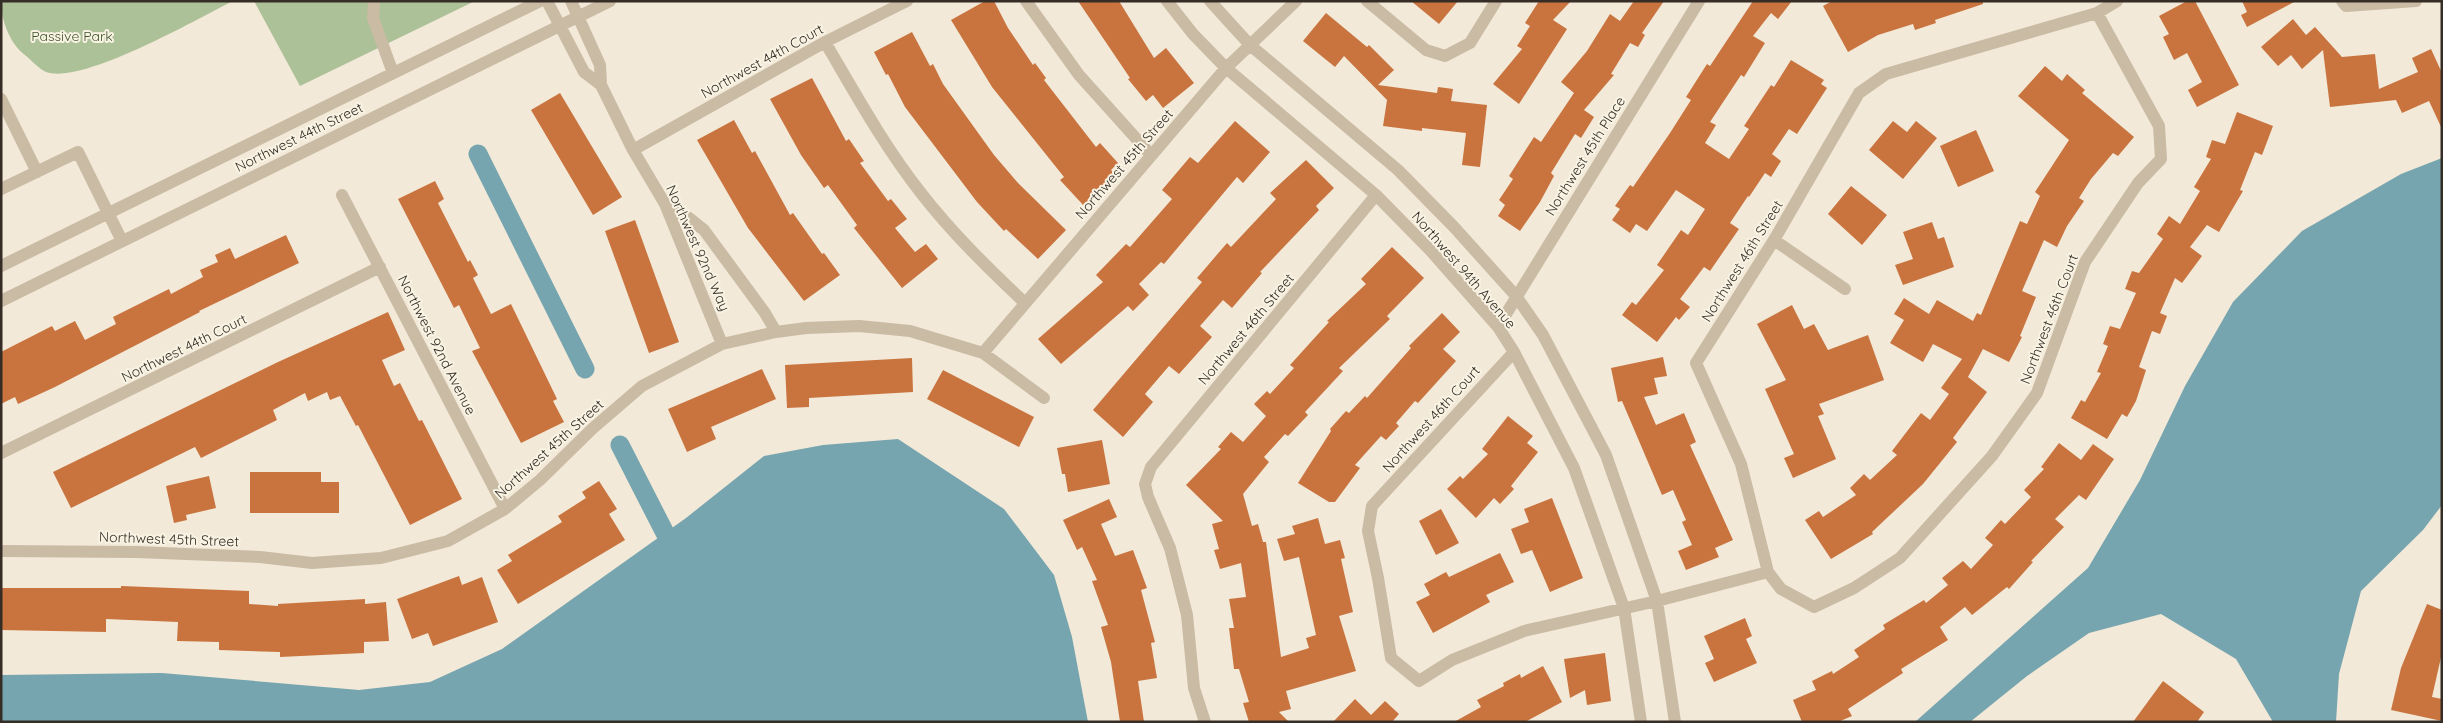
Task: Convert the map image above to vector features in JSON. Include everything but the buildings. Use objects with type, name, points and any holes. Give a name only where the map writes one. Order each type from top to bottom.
[{"type":"street","points":[[374,1],[373,18],[394,73]]},
{"type":"street","name":"Northwest 44th Street","points":[[1,266],[394,73],[515,6],[540,1]]},
{"type":"street","name":"Northwest 92nd Way","points":[[547,1],[584,72],[601,86]]},
{"type":"street","name":"Northwest 92nd Way","points":[[570,1],[600,65],[601,86],[633,150],[665,204],[722,344]]},
{"type":"street","name":"Northwest 44th Street","points":[[1,300],[610,1]]},
{"type":"street","name":"Northwest 44th Court","points":[[633,150],[825,42],[907,1]]},
{"type":"street","points":[[1026,1],[1079,75],[1150,155]]},
{"type":"street","name":"Northwest 94th Avenue","points":[[1167,1],[1192,34],[1226,68],[1376,196],[1430,250],[1498,327],[1514,352],[1574,468],[1624,608],[1641,722]]},
{"type":"street","name":"Northwest 94th Avenue","points":[[1210,1],[1250,45],[1398,170],[1454,226],[1516,296],[1543,335],[1606,455],[1657,601],[1675,722]]},
{"type":"street","name":"Northwest 45th Street","points":[[983,353],[1226,68],[1296,1]]},
{"type":"street","points":[[1367,1],[1426,50],[1445,56],[1470,43],[1496,1]]},
{"type":"street","name":"Northwest 45th Place","points":[[1498,327],[1699,1]]},
{"type":"street","name":"Northwest 46th Street","points":[[1768,572],[1741,464],[1696,363],[1774,240],[1859,93],[1886,74],[2097,13],[2117,1]]},
{"type":"street","points":[[2342,1],[2346,6],[2416,1]]},
{"type":"street","name":"Northwest 46th Court","points":[[1768,572],[1781,589],[1814,608],[1854,588],[1900,558],[1992,456],[2037,393],[2085,262],[2138,183],[2161,159],[2159,126],[2097,13]]},
{"type":"street","points":[[825,42],[876,128],[921,193],[974,254],[1025,303]]},
{"type":"street","points":[[1,99],[37,172]]},
{"type":"street","points":[[1,189],[78,152],[122,241]]},
{"type":"street","name":"Northwest 92nd Avenue","points":[[342,195],[505,509]]},
{"type":"street","name":"Northwest 46th Street","points":[[1205,722],[1194,688],[1187,615],[1170,548],[1148,497],[1145,484],[1151,467],[1376,196]]},
{"type":"street","points":[[665,204],[689,218],[704,230],[765,313],[776,332]]},
{"type":"street","points":[[1774,240],[1845,289]]},
{"type":"street","name":"Northwest 44th Court","points":[[1,453],[380,267]]},
{"type":"street","name":"Northwest 45th Street","points":[[1,551],[136,552],[260,557],[312,563],[371,559],[448,540],[505,509],[540,480],[592,429],[642,386],[722,344],[776,332],[806,328],[859,326],[910,331],[983,353],[1044,398]]},
{"type":"street","name":"Northwest 46th Court","points":[[1514,352],[1372,506],[1368,532],[1391,658],[1419,681],[1452,660],[1524,631],[1624,608]]},
{"type":"street","points":[[1624,608],[1768,572]]},
{"type":"green space","name":"Passive Park","points":[[1,1],[233,1],[168,35],[111,60],[85,69],[63,73],[43,71],[15,45],[7,31]]},
{"type":"green space","points":[[254,1],[475,1],[300,86]]},
{"type":"water","points":[[2442,158],[2442,505],[2423,530],[2361,591],[2339,674],[2336,722],[2273,722],[2236,659],[2161,614],[2089,633],[2027,676],[1970,722],[1915,722],[2088,568],[2140,480],[2185,386],[2233,302],[2302,231],[2401,174]]},
{"type":"water","points":[[898,439],[1004,509],[1054,575],[1072,637],[1088,722],[1,721],[1,675],[162,673],[359,690],[430,682],[502,649],[686,518],[764,456],[823,445]]},
{"type":"waterway","points":[[478,154],[585,369]]},
{"type":"waterway","points":[[620,445],[665,533]]}]
